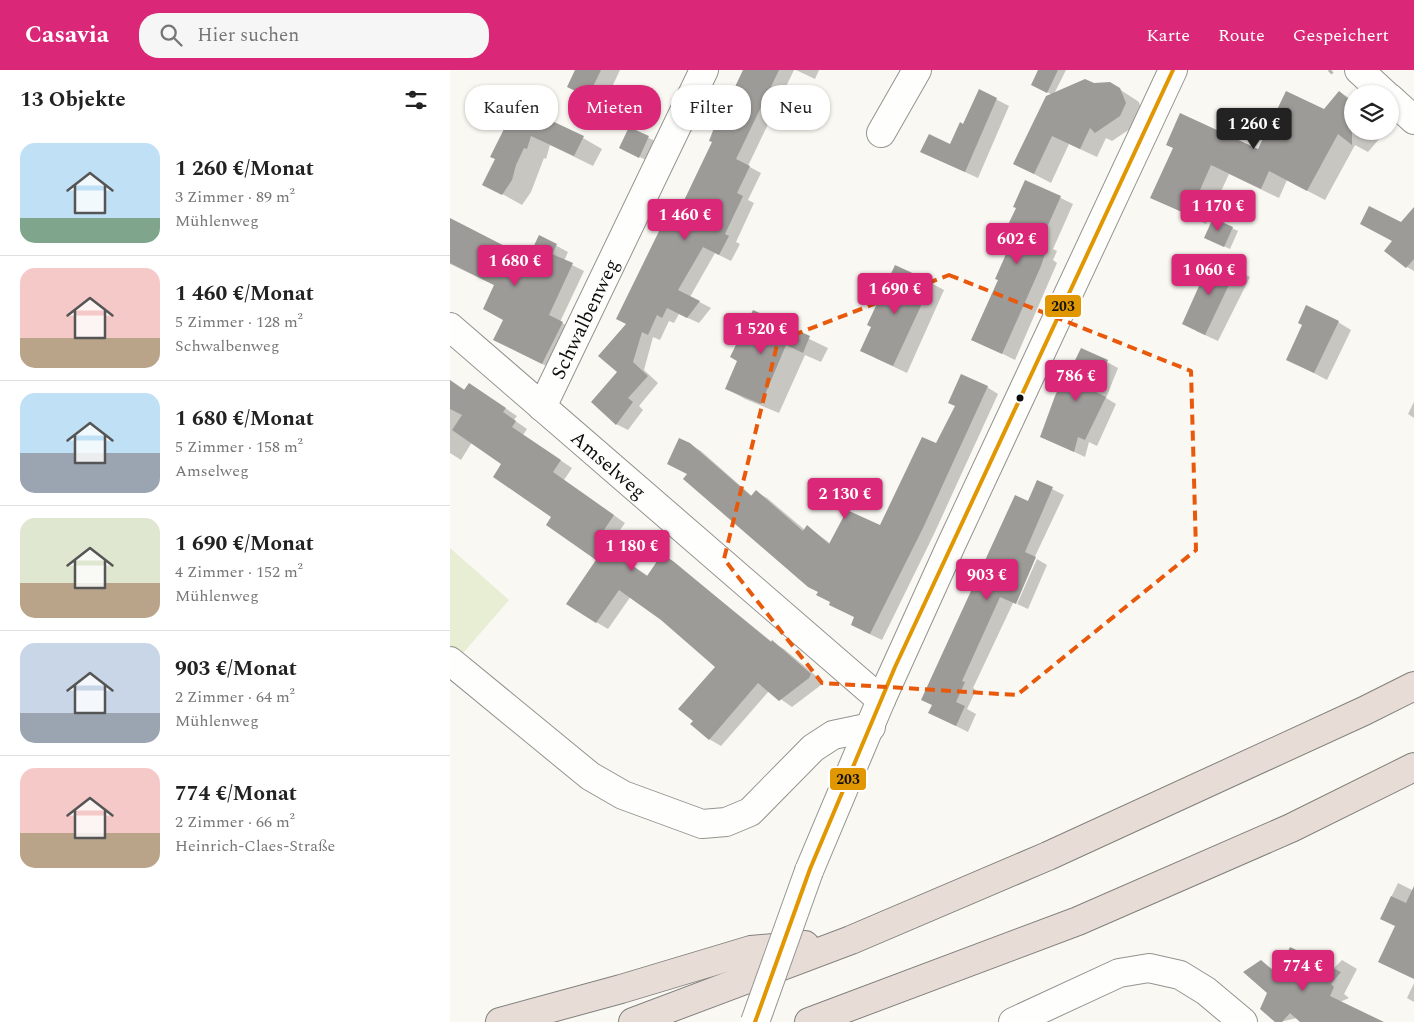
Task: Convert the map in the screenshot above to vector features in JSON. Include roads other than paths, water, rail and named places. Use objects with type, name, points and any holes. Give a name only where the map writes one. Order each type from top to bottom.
[{"type":"highway","points":[[633,1022],[851,940],[1048,856],[1364,711],[1414,686]]},
{"type":"highway","points":[[809,1022],[1078,921],[1291,828],[1414,767]]},
{"type":"highway","points":[[500,1022],[621,990],[751,950],[851,940]]},
{"type":"street","name":"Schwalbenweg","points":[[542,407],[704,70]]},
{"type":"street","points":[[881,133],[918,70]]},
{"type":"street","points":[[755,1022],[809,870],[881,700],[952,543],[1071,292],[1173,70]]},
{"type":"street","points":[[1359,70],[1375,85]]},
{"type":"street","points":[[1399,106],[1414,120]]},
{"type":"street","name":"Amselweg","points":[[450,328],[881,700]]},
{"type":"street","points":[[450,661],[590,776],[623,795],[702,824],[726,822],[750,812],[813,748],[832,736],[871,727]]},
{"type":"street","points":[[1013,1022],[1119,973],[1149,968],[1180,975],[1206,991],[1243,1022]]}]
